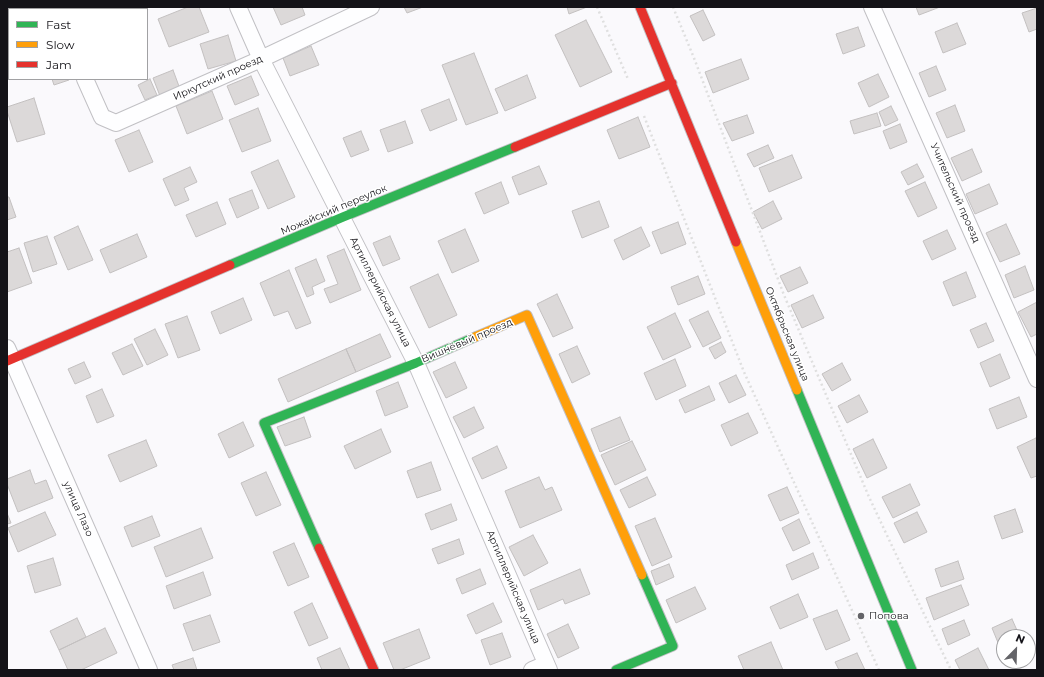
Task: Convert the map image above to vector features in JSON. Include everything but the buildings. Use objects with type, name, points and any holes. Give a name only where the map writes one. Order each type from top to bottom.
[{"type":"street","name":"Артиллерийская улица","points":[[238,7],[261,59],[416,363],[542,668]]},
{"type":"street","name":"Иркутский проезд","points":[[85,80],[102,117],[116,123],[261,59],[371,7]]},
{"type":"street","name":"Октябрьская улица","points":[[640,7],[912,670]]},
{"type":"street","name":"Учительский проезд","points":[[872,7],[1037,379]]},
{"type":"street","name":"Можайский переулок","points":[[9,356],[342,217],[672,83]]},
{"type":"street","name":"Вишнёвый проезд","points":[[374,670],[264,423],[416,363],[527,315],[673,646],[616,670]]},
{"type":"street","name":"улица Лазо","points":[[9,356],[149,670]]},
{"type":"path","points":[[597,7],[636,98],[744,372],[879,670]]},
{"type":"path","points":[[673,7],[694,58],[787,302],[869,497],[951,670]]},
{"type":"traffic: fast","points":[[230,265],[515,147]]},
{"type":"traffic: fast","points":[[319,548],[264,423],[416,363],[475,337]]},
{"type":"traffic: fast","points":[[797,390],[912,670]]},
{"type":"traffic: fast","points":[[616,670],[673,646],[642,575]]},
{"type":"traffic: slow","points":[[736,242],[797,390]]},
{"type":"traffic: slow","points":[[475,337],[527,315],[642,575]]},
{"type":"traffic: jam","points":[[640,7],[736,242]]},
{"type":"traffic: jam","points":[[515,147],[672,83]]},
{"type":"traffic: jam","points":[[7,361],[230,265]]},
{"type":"traffic: jam","points":[[319,548],[374,670]]},
{"type":"place","name":"Попова","points":[[861,616]]}]
